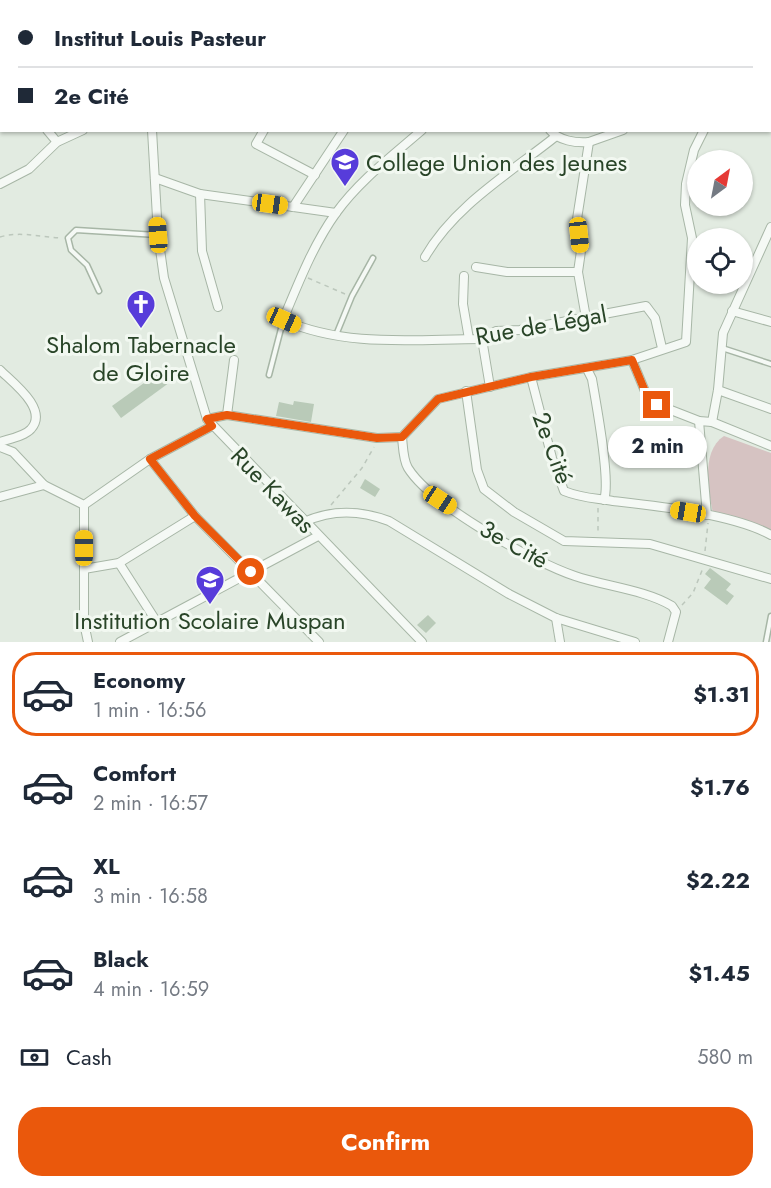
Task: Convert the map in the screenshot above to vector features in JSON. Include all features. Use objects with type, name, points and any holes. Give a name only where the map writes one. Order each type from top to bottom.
[{"type":"street","points":[[99,0],[131,0]]},
{"type":"street","points":[[49,132],[57,142]]},
{"type":"street","points":[[0,184],[29,169],[57,142],[78,132]]},
{"type":"street","name":"Rue Kawas","points":[[152,132],[158,235],[164,278],[207,419],[422,642]]},
{"type":"street","points":[[263,132],[256,144],[315,174]]},
{"type":"street","points":[[293,207],[343,132]]},
{"type":"street","points":[[284,320],[302,276],[336,213],[374,172],[420,132]]},
{"type":"street","points":[[425,257],[438,234],[456,216],[553,134],[578,143],[589,142],[617,132]]},
{"type":"street","points":[[207,419],[227,415],[377,438],[402,437],[438,399],[531,377],[634,359],[686,342],[692,237],[685,205],[686,184],[694,150],[703,132]]},
{"type":"street","points":[[586,318],[578,272],[581,251],[577,219],[589,142]]},
{"type":"street","points":[[155,178],[200,194],[336,213]]},
{"type":"street","points":[[200,194],[202,251],[218,307]]},
{"type":"street","points":[[712,422],[718,390],[723,333],[771,227]]},
{"type":"street","points":[[476,267],[507,272],[578,272]]},
{"type":"street","points":[[464,276],[463,304],[469,339]]},
{"type":"street","name":"Rue de Légal","points":[[284,320],[307,330],[378,342],[482,339],[496,331],[520,330],[646,306],[655,318],[662,348]]},
{"type":"street","points":[[732,311],[771,322]]},
{"type":"street","points":[[482,339],[490,387]]},
{"type":"street","points":[[634,359],[647,396],[657,405],[699,421],[712,422],[771,446]]},
{"type":"street","points":[[227,415],[234,360]]},
{"type":"street","points":[[587,369],[592,379],[607,475],[607,492],[604,500]]},
{"type":"street","points":[[0,370],[31,402],[36,416],[32,428],[27,432],[0,444]]},
{"type":"street","name":"2e Cité","points":[[531,377],[552,458],[564,491],[584,499],[707,515],[771,535]]},
{"type":"street","points":[[718,390],[771,408]]},
{"type":"street","name":"3e Cité","points":[[466,391],[477,470],[484,489],[514,512],[564,541],[651,544],[771,579]]},
{"type":"street","points":[[699,421],[707,515]]},
{"type":"street","points":[[84,505],[150,459],[212,426]]},
{"type":"street","name":"3e Cité","points":[[402,437],[406,466],[420,482],[440,500],[516,550],[574,576],[666,602],[676,612]]},
{"type":"street","points":[[0,444],[13,452],[44,486],[84,505]]},
{"type":"street","points":[[150,459],[195,516],[319,642]]},
{"type":"street","points":[[0,497],[44,486]]},
{"type":"street","points":[[84,505],[84,623],[88,642]]},
{"type":"street","points":[[304,522],[321,514],[359,513],[389,521],[509,594],[556,618],[635,642]]},
{"type":"street","points":[[84,569],[118,563],[195,516]]},
{"type":"street","points":[[120,642],[158,624],[318,536]]},
{"type":"street","points":[[118,563],[158,624]]},
{"type":"street","points":[[668,642],[676,612]]},
{"type":"street","points":[[556,618],[560,642]]},
{"type":"lane","points":[[99,291],[87,265],[71,250],[68,238],[76,230],[158,235]]},
{"type":"lane","points":[[336,336],[352,296],[373,258]]},
{"type":"lane","points":[[269,375],[284,320]]},
{"type":"lane","points":[[722,348],[771,364]]},
{"type":"lane","points":[[766,642],[771,616]]},
{"type":"path","points":[[0,237],[18,232],[35,237],[68,238]]},
{"type":"path","points":[[302,276],[352,296]]},
{"type":"path","points":[[321,514],[362,468],[377,438]]},
{"type":"path","points":[[596,510],[599,542]]},
{"type":"path","points":[[676,612],[693,593],[700,581],[708,532],[707,515]]},
{"type":"shaded area","points":[[724,436],[771,453],[771,530],[713,513],[708,482],[709,461],[712,451]]},
{"type":"building","points":[[169,365],[177,377],[121,418],[112,406]]},
{"type":"building","points":[[294,401],[314,404],[311,422],[276,416],[279,402],[293,405]]},
{"type":"building","points":[[365,479],[380,489],[375,497],[360,488]]},
{"type":"building","points":[[710,568],[731,584],[726,590],[734,596],[727,605],[704,588],[711,579],[705,574]]},
{"type":"building","points":[[428,615],[436,623],[426,633],[417,625]]},
{"type":"place","name":"College Union des Jeunes","points":[[345,188]]},
{"type":"place","name":"Shalom Tabernacle de Gloire","points":[[141,330]]},
{"type":"place","name":"Institution Scolaire Muspan","points":[[210,606]]},
{"type":"route","points":[[251,572],[195,516],[150,459],[212,426],[207,419],[227,415],[272,424],[377,438],[402,437],[438,399],[531,377],[632,360],[647,396],[657,405]]}]
